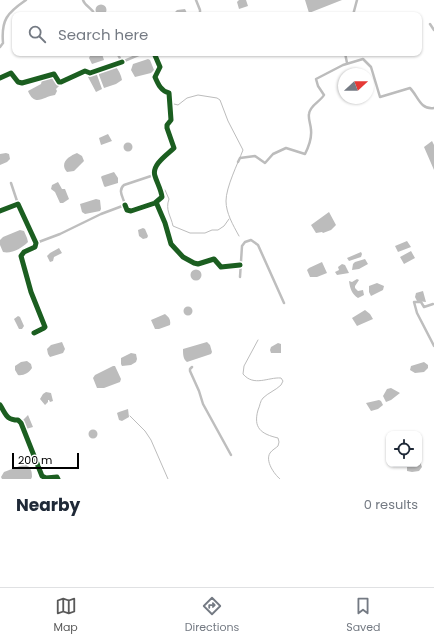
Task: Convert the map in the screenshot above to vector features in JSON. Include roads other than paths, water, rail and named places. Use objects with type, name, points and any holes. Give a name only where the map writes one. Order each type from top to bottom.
[{"type":"street","points":[[0,47],[3,43],[3,26],[7,16],[12,10],[26,0]]},
{"type":"street","points":[[83,0],[94,12]]},
{"type":"street","points":[[196,0],[200,12]]},
{"type":"street","points":[[430,24],[434,30]]},
{"type":"street","points":[[119,56],[122,62]]},
{"type":"street","points":[[0,78],[11,73],[18,82],[22,83],[54,74],[59,82],[61,82],[85,71],[90,73],[136,56]]},
{"type":"street","points":[[154,175],[121,187],[120,192],[129,211],[156,202],[162,197],[162,191],[154,175],[154,170],[162,159],[174,148],[167,128],[167,125],[171,120],[169,93],[164,92],[155,78],[160,67],[155,56]]},
{"type":"street","points":[[11,183],[18,204],[36,243],[35,248],[24,252],[21,256],[31,292],[45,327],[34,333]]},
{"type":"street","points":[[156,202],[165,222],[171,244],[183,257],[198,264],[214,259],[221,267],[240,265]]},
{"type":"street","points":[[0,211],[18,204]]},
{"type":"street","points":[[36,243],[125,205]]},
{"type":"street","points":[[240,277],[243,244],[251,240],[256,242],[258,245],[284,303]]},
{"type":"street","points":[[433,304],[424,307],[421,302],[414,302],[417,313],[434,346]]},
{"type":"street","points":[[192,367],[190,371],[203,404],[231,455]]},
{"type":"street","points":[[0,405],[9,418],[18,420],[21,423],[42,476],[46,478],[53,476],[57,477],[58,479]]},
{"type":"waterway","points":[[354,12],[357,0]]},
{"type":"waterway","points":[[346,56],[347,63]]},
{"type":"waterway","points":[[238,162],[240,158],[255,156],[265,163],[273,154],[286,148],[305,154],[311,136],[309,114],[313,106],[324,95],[318,86],[316,79],[343,65],[363,59],[371,67],[380,97],[410,88],[422,105],[425,107],[434,108]]},
{"type":"waterway","points":[[174,104],[178,105],[187,98],[198,95],[217,98],[220,100],[228,121],[243,150],[230,182],[226,201],[232,223],[239,236]]},
{"type":"waterway","points":[[165,190],[169,199],[168,210],[173,226],[190,233],[205,233],[212,230],[218,230],[224,226],[229,219]]},
{"type":"waterway","points":[[258,340],[244,366],[243,374],[247,378],[256,381],[276,378],[281,378],[283,381],[279,387],[262,399],[257,416],[258,426],[260,429],[263,432],[278,438],[278,446],[270,453],[269,463],[275,474],[280,479]]},
{"type":"waterway","points":[[130,416],[145,431],[151,440],[168,479]]}]
